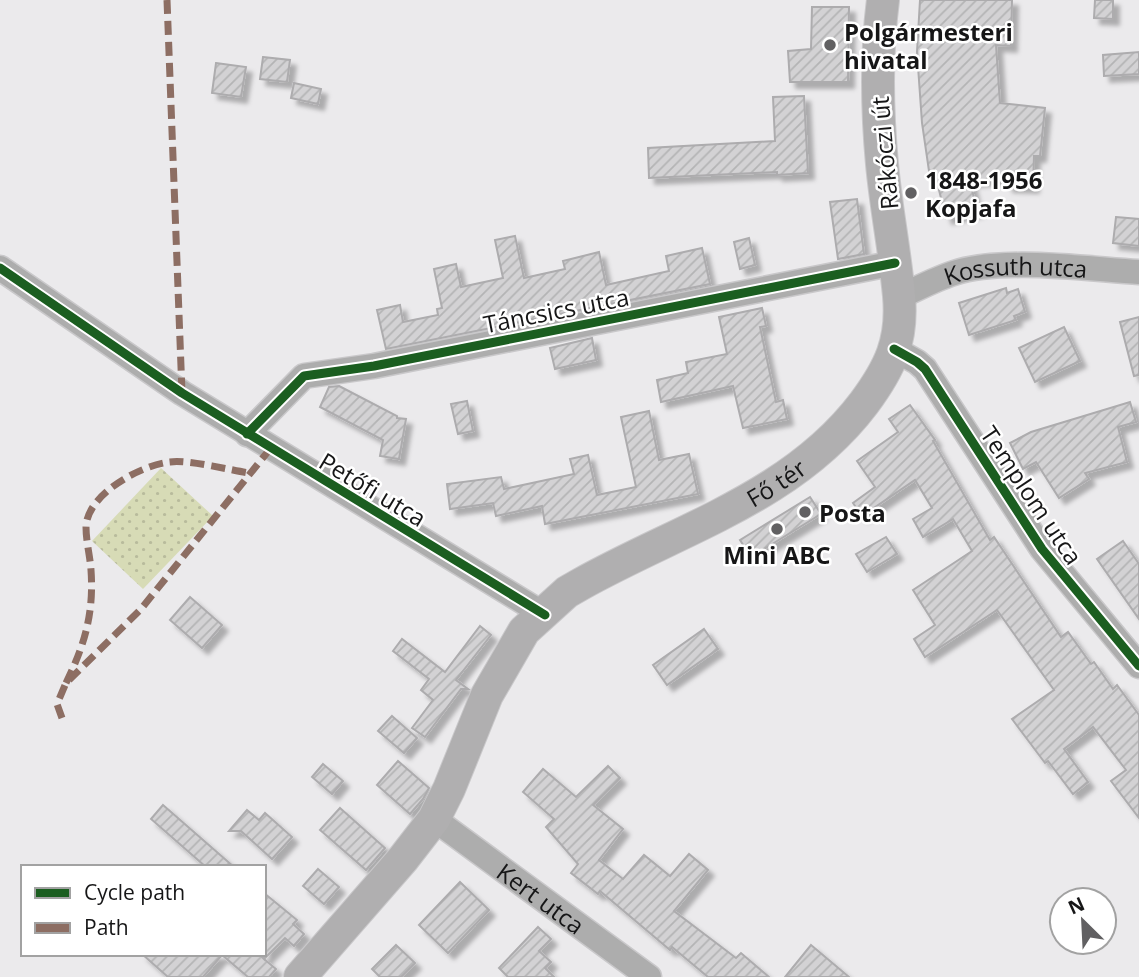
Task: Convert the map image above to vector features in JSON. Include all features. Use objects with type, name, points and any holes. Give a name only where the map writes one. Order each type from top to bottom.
[{"type":"main road","name":"Rákóczi út","points":[[883,0],[878,99],[882,164],[895,263]]},
{"type":"main road","name":"Fő tér","points":[[545,615],[566,592],[758,495],[789,476],[834,438],[885,373],[894,349],[899,333],[895,263]]},
{"type":"main road","points":[[300,977],[403,859],[434,819],[449,789],[486,695],[524,631],[545,615]]},
{"type":"street","name":"Táncsics utca","points":[[247,434],[304,376],[374,366],[895,263]]},
{"type":"street","name":"Kossuth utca","points":[[899,297],[954,272],[984,267],[1013,265],[1139,272]]},
{"type":"street","name":"Petőfi utca","points":[[0,268],[182,393],[545,615]]},
{"type":"street","name":"Templom utca","points":[[894,349],[925,369],[1042,549],[1139,666]]},
{"type":"street","name":"Kert utca","points":[[434,819],[649,977]]},
{"type":"green space","points":[[161,468],[213,516],[143,589],[92,541]]},
{"type":"building","points":[[920,0],[1012,0],[1011,46],[996,45],[1000,103],[1045,108],[1040,156],[1034,156],[1033,187],[1007,186],[1008,178],[970,181],[977,211],[946,218],[934,170],[929,171],[922,123],[917,52]]},
{"type":"building","points":[[1095,0],[1113,0],[1113,19],[1094,18]]},
{"type":"building","name":"Polgármesteri hivatal","points":[[812,7],[849,7],[848,82],[790,82],[788,51],[811,49]]},
{"type":"building","points":[[1139,52],[1139,74],[1104,76],[1103,55]]},
{"type":"building","points":[[263,57],[290,60],[287,82],[260,79]]},
{"type":"building","points":[[216,63],[246,67],[241,97],[212,93]]},
{"type":"building","points":[[294,83],[321,89],[318,104],[291,98]]},
{"type":"building","points":[[804,96],[808,173],[649,178],[648,148],[775,141],[773,97]]},
{"type":"building","points":[[857,199],[864,254],[838,259],[830,202]]},
{"type":"building","points":[[1116,217],[1139,219],[1139,246],[1113,243]]},
{"type":"building","points":[[515,236],[524,278],[565,269],[563,261],[599,252],[606,285],[669,271],[666,256],[702,248],[710,284],[386,349],[377,310],[400,305],[403,322],[438,315],[437,309],[442,308],[434,269],[456,264],[461,287],[503,278],[495,240]]},
{"type":"building","points":[[749,238],[755,265],[740,269],[734,242]]},
{"type":"building","points":[[1006,288],[1007,293],[1018,289],[1025,312],[1014,316],[1016,320],[969,335],[959,303]]},
{"type":"building","points":[[762,308],[766,326],[760,327],[776,402],[783,400],[787,419],[743,428],[733,386],[661,402],[657,380],[688,373],[686,362],[727,354],[719,317]]},
{"type":"building","points":[[1139,317],[1139,375],[1134,376],[1120,322]]},
{"type":"building","points":[[1064,327],[1080,361],[1035,382],[1019,348]]},
{"type":"building","points":[[592,338],[596,360],[555,369],[550,348]]},
{"type":"building","points":[[339,386],[397,418],[406,419],[399,459],[380,456],[383,440],[320,407],[329,387]]},
{"type":"building","points":[[467,401],[473,431],[458,434],[451,404]]},
{"type":"building","points":[[1130,402],[1136,422],[1118,427],[1127,462],[1085,473],[1089,479],[1059,498],[1036,462],[1023,469],[1010,443],[1031,432]]},
{"type":"building","points":[[910,405],[935,440],[933,441],[990,540],[994,537],[1061,637],[1068,632],[1091,664],[1094,662],[1113,689],[1117,685],[1139,715],[1139,818],[1111,781],[1126,770],[1093,727],[1064,749],[1088,782],[1073,794],[1048,761],[1045,763],[1012,719],[1054,690],[997,610],[925,657],[914,639],[935,625],[913,590],[972,551],[953,519],[923,537],[913,519],[932,508],[915,480],[862,516],[853,503],[875,487],[857,461],[898,432],[889,419]]},
{"type":"building","points":[[649,411],[659,460],[689,454],[698,494],[545,524],[542,506],[496,516],[493,503],[450,509],[447,484],[501,477],[504,489],[574,474],[570,459],[588,455],[597,495],[636,487],[621,417]]},
{"type":"building","points":[[810,497],[821,514],[751,557],[740,540]]},
{"type":"building","points":[[886,537],[897,554],[867,572],[856,554]]},
{"type":"building","points":[[1123,541],[1139,564],[1139,619],[1097,559]]},
{"type":"building","points":[[190,597],[222,625],[202,648],[170,620]]},
{"type":"building","points":[[480,626],[491,635],[456,680],[468,689],[461,689],[425,737],[412,728],[433,700],[421,690],[429,679],[393,651],[402,639],[445,672]]},
{"type":"building","points":[[704,629],[718,649],[667,685],[653,665]]},
{"type":"building","points":[[392,716],[417,738],[404,753],[378,731]]},
{"type":"building","points":[[398,761],[429,788],[410,814],[377,785]]},
{"type":"building","points":[[323,764],[343,781],[332,794],[312,777]]},
{"type":"building","points":[[608,766],[620,778],[593,805],[623,829],[599,860],[623,879],[644,855],[670,876],[689,854],[708,870],[674,911],[736,958],[741,953],[769,977],[708,977],[672,947],[670,950],[600,891],[598,894],[571,873],[578,864],[546,827],[554,819],[523,792],[543,769],[576,797]]},
{"type":"building","points":[[163,805],[232,865],[204,865],[151,819]]},
{"type":"building","points":[[340,808],[385,848],[366,870],[320,830]]},
{"type":"building","points":[[247,810],[259,820],[265,813],[292,837],[272,859],[241,831],[229,831]]},
{"type":"building","points":[[318,869],[339,887],[324,904],[303,886]]},
{"type":"building","points":[[460,882],[489,910],[448,953],[419,925]]},
{"type":"building","points":[[266,895],[297,920],[293,924],[304,934],[294,946],[285,938],[264,959]]},
{"type":"building","points":[[538,927],[551,939],[539,951],[551,962],[545,968],[554,977],[508,977],[499,968]]},
{"type":"building","points":[[396,945],[415,963],[401,977],[380,977],[372,969]]},
{"type":"building","points":[[811,945],[849,977],[785,977]]},
{"type":"building","points":[[144,956],[221,956],[203,977],[168,977]]},
{"type":"building","points":[[223,956],[261,956],[276,969],[269,977],[248,977]]},
{"type":"marked path","points":[[167,0],[182,393]]},
{"type":"marked path","points":[[62,718],[57,704],[66,683],[141,609],[270,449]]},
{"type":"marked path","points":[[66,683],[83,641],[89,614],[92,586],[86,527],[95,503],[118,483],[158,464],[177,461],[249,473]]},
{"type":"cycle path","points":[[247,434],[304,376],[374,366],[895,263]]},
{"type":"cycle path","points":[[0,268],[182,393],[545,615]]},
{"type":"cycle path","points":[[894,349],[925,369],[1042,549],[1139,666]]},
{"type":"place","name":"Polgármesteri hivatal","points":[[830,45]]},
{"type":"place","name":"1848-1956 Kopjafa","points":[[911,193]]},
{"type":"place","name":"Posta","points":[[805,512]]},
{"type":"place","name":"Mini ABC","points":[[777,529]]}]
